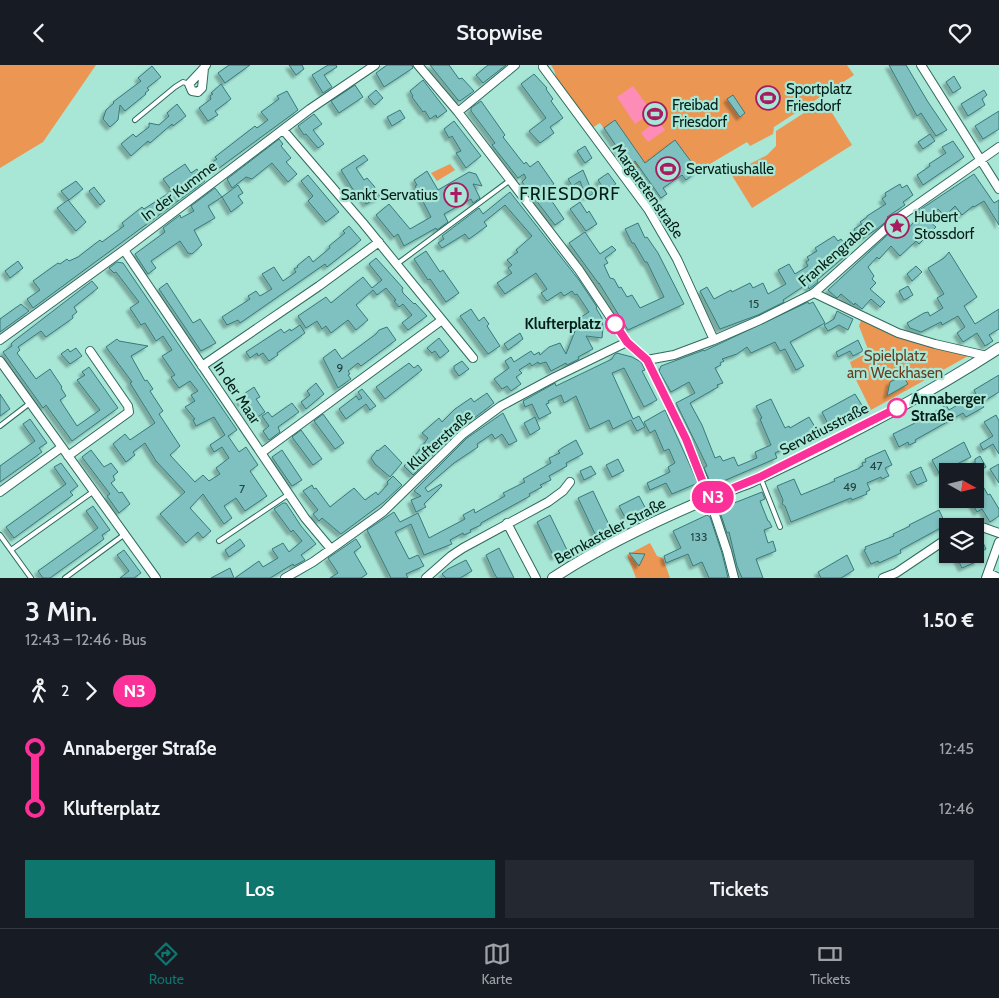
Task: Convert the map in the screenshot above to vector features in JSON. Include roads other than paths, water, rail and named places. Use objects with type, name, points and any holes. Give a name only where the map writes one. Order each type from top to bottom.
[{"type":"street","name":"In der Kumme","points":[[0,341],[284,131],[310,109],[375,65]]},
{"type":"street","points":[[418,65],[458,112],[579,269],[627,342],[647,360],[686,439],[709,498],[734,578]]},
{"type":"street","points":[[458,112],[515,65]]},
{"type":"street","points":[[922,65],[999,189]]},
{"type":"street","points":[[205,66],[201,90],[192,91],[189,83],[205,66]]},
{"type":"street","name":"Margaretenstraße","points":[[543,67],[648,209],[677,259],[714,340]]},
{"type":"street","points":[[284,131],[379,242],[473,358]]},
{"type":"street","name":"Frankengraben","points":[[647,360],[674,355],[714,340],[793,305],[814,293],[898,218],[999,147]]},
{"type":"street","points":[[202,366],[319,286],[379,242]]},
{"type":"street","name":"In der Maar","points":[[124,250],[289,494],[331,549]]},
{"type":"street","points":[[814,293],[898,333],[987,356]]},
{"type":"street","points":[[261,453],[442,320]]},
{"type":"street","name":"Klufterstraße","points":[[285,578],[313,562],[384,512],[463,434],[501,406],[627,342]]},
{"type":"street","name":"Servatiusstraße","points":[[709,498],[760,477],[878,418],[999,348]]},
{"type":"street","points":[[68,455],[129,412],[128,407],[90,351]]},
{"type":"street","points":[[0,361],[155,577]]},
{"type":"street","points":[[0,492],[62,447]]},
{"type":"street","points":[[426,578],[463,548],[548,502],[563,491],[570,482]]},
{"type":"street","name":"Bernkasteler Straße","points":[[553,578],[609,545],[709,498]]},
{"type":"street","points":[[508,523],[536,578]]},
{"type":"street","points":[[984,528],[999,533]]},
{"type":"street","points":[[999,542],[987,575],[999,578]]},
{"type":"street","points":[[883,578],[896,573],[939,544]]},
{"type":"lane","points":[[135,120],[174,87],[183,82],[189,83]]},
{"type":"lane","points":[[397,264],[510,181]]},
{"type":"lane","points":[[0,426],[30,403]]},
{"type":"lane","points":[[760,477],[780,527]]},
{"type":"lane","points":[[11,550],[94,491]]},
{"type":"lane","points":[[219,541],[289,494]]},
{"type":"lane","points":[[65,578],[125,534]]},
{"type":"lane","points":[[0,535],[31,578]]},
{"type":"place","name":"Sportplatz Friesdorf","points":[[768,98]]},
{"type":"place","name":"Freibad Friesdorf","points":[[655,114]]},
{"type":"place","name":"Servatiushalle","points":[[668,169]]},
{"type":"place","name":"Sankt Servatius","points":[[456,195]]},
{"type":"place","name":"Hubert Stossdorf","points":[[897,226]]},
{"type":"place","name":"Klufterplatz","points":[[615,324]]},
{"type":"place","name":"Annaberger Straße","points":[[897,408]]},
{"type":"district","name":"FRIESDORF","points":[[570,194]]},
{"type":"park label","name":"Spielplatz am Weckhasen","points":[[895,364]]}]
